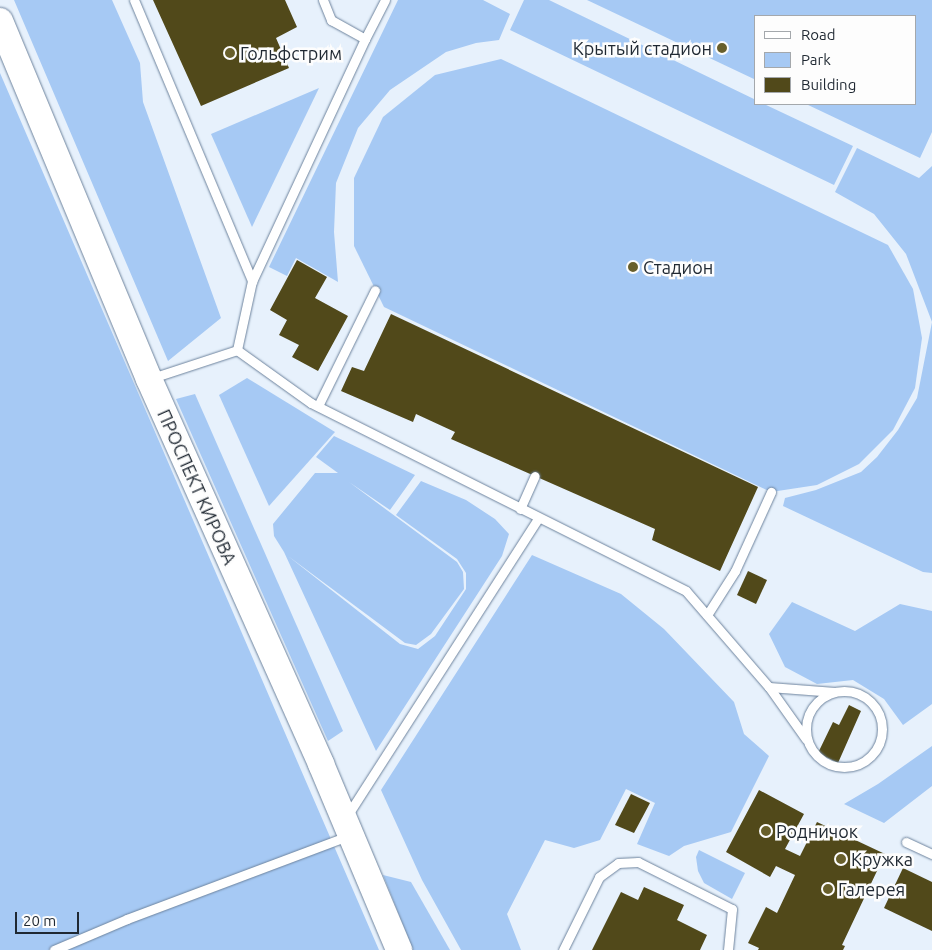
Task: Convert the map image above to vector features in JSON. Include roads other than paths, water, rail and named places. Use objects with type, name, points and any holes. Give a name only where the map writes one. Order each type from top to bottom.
[{"type":"main road","name":"ПРОСПЕКТ КИРОВА","points":[[0,21],[149,379],[399,950]]},
{"type":"lane","points":[[134,0],[252,281]]},
{"type":"lane","points":[[323,0],[331,20],[365,38]]},
{"type":"lane","points":[[237,350],[252,281],[365,38],[385,0]]},
{"type":"lane","points":[[318,406],[375,290]]},
{"type":"lane","points":[[149,379],[237,350]]},
{"type":"lane","points":[[237,350],[318,406],[686,591],[769,687],[815,755],[822,761],[840,767],[861,763],[873,754],[877,748],[881,740],[882,726],[874,705],[868,699],[854,692],[769,687]]},
{"type":"lane","points":[[520,509],[535,476]]},
{"type":"lane","points":[[707,615],[735,571],[771,492]]},
{"type":"lane","points":[[54,950],[347,828],[538,518]]},
{"type":"lane","points":[[807,741],[806,726],[809,712],[818,700],[835,692]]},
{"type":"lane","points":[[906,842],[932,854]]},
{"type":"lane","points":[[563,950],[599,876],[618,863],[638,862],[732,910],[728,950]]},
{"type":"place","name":"Крытый стадион","points":[[722,48]]},
{"type":"place","name":"Гольфстрим","points":[[230,53]]},
{"type":"place","name":"Стадион","points":[[633,267]]},
{"type":"place","name":"Родничок","points":[[766,831]]},
{"type":"place","name":"Кружка","points":[[841,859]]},
{"type":"place","name":"Галерея","points":[[828,889]]}]
